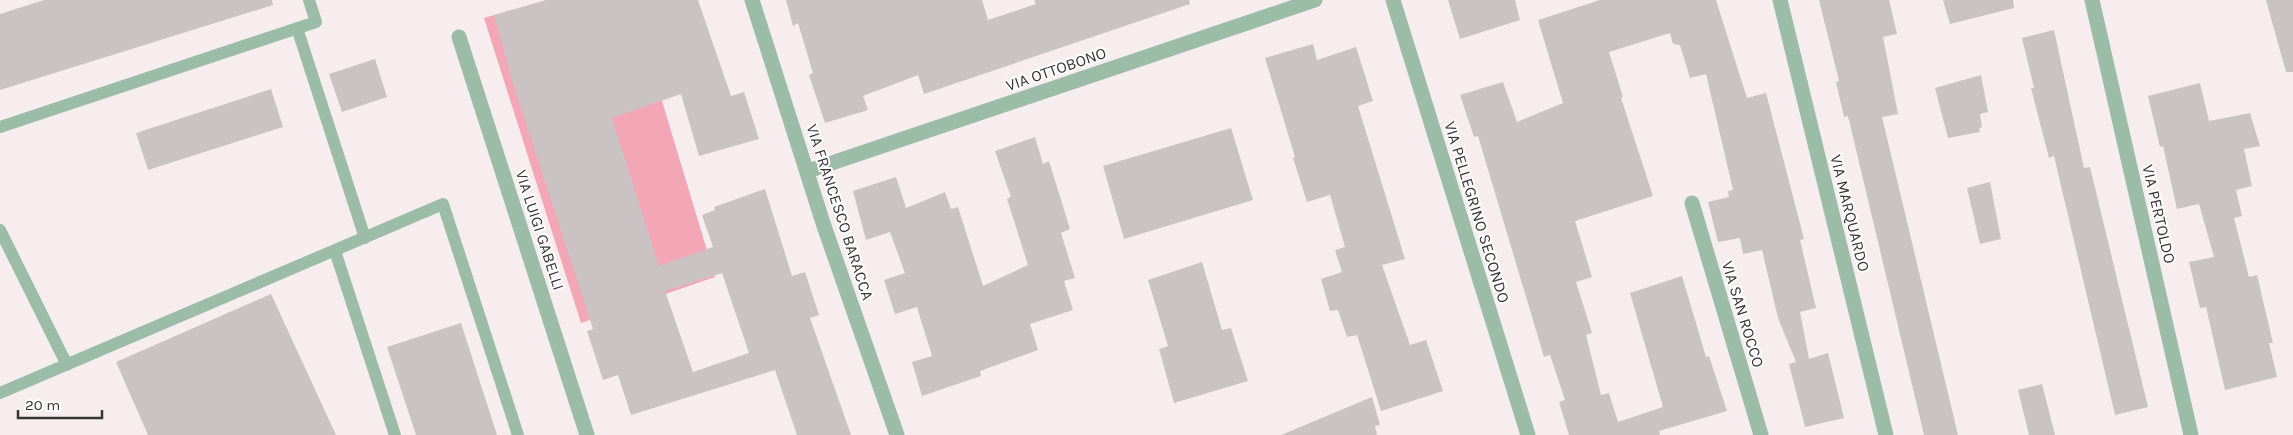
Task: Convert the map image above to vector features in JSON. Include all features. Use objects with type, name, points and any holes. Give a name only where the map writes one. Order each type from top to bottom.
[{"type":"street","name":"VIA FRANCESCO BARACCA","points":[[752,0],[824,226],[897,435]]},
{"type":"street","name":"VIA OTTOBONO","points":[[808,171],[1315,0]]},
{"type":"street","name":"VIA PELLEGRINO SECONDO","points":[[1393,0],[1528,435]]},
{"type":"street","name":"VIA MARQUARDO","points":[[1780,0],[1886,435]]},
{"type":"street","name":"VIA PERTOLDO","points":[[2092,0],[2191,435]]},
{"type":"street","name":"VIA LUIGI GABELLI","points":[[459,37],[587,435]]},
{"type":"street","name":"VIA SAN ROCCO","points":[[1692,203],[1761,435]]},
{"type":"lane","points":[[0,127],[316,22],[309,0]]},
{"type":"lane","points":[[297,28],[365,238]]},
{"type":"lane","points":[[0,393],[443,204],[518,435]]},
{"type":"lane","points":[[0,230],[67,365]]},
{"type":"lane","points":[[335,251],[395,435]]},
{"type":"shaded area","points":[[547,0],[626,0],[662,101],[715,277],[581,323],[484,18]]},
{"type":"building","points":[[44,0],[272,0],[273,5],[0,90],[0,14]]},
{"type":"building","points":[[547,0],[698,0],[731,96],[744,92],[759,139],[699,156],[681,94],[612,118],[659,266],[713,247],[702,215],[715,210],[714,207],[765,189],[792,276],[805,272],[819,315],[810,318],[851,435],[797,435],[775,370],[631,415],[618,375],[603,380],[587,331],[593,329],[511,77],[494,15]],"holes":[[[722,273],[749,353],[693,372],[665,291]]]},
{"type":"building","points":[[786,0],[982,0],[988,20],[1036,4],[1034,0],[1189,0],[1190,4],[924,94],[918,75],[863,96],[868,110],[825,123],[809,75],[813,73],[798,23],[793,26]]},
{"type":"building","points":[[1448,0],[1515,0],[1520,20],[1460,39]]},
{"type":"building","points":[[1600,0],[1716,0],[1747,98],[1766,93],[1804,239],[1800,240],[1816,308],[1800,312],[1809,359],[1828,353],[1844,418],[1805,427],[1789,364],[1796,362],[1778,318],[1762,250],[1743,254],[1740,238],[1718,242],[1708,202],[1729,197],[1728,191],[1733,190],[1706,74],[1690,78],[1680,45],[1673,44],[1670,33],[1609,52],[1623,97],[1621,98],[1653,196],[1575,221],[1592,277],[1576,282],[1592,333],[1586,335],[1601,395],[1609,393],[1618,422],[1663,407],[1630,293],[1682,276],[1706,357],[1709,356],[1727,411],[1659,431],[1660,435],[1569,435],[1559,402],[1565,400],[1550,355],[1544,357],[1478,136],[1474,137],[1460,95],[1503,82],[1517,122],[1563,103],[1538,20]]},
{"type":"building","points":[[1819,0],[1889,0],[1897,34],[1883,37],[1898,114],[1882,117],[1958,435],[1924,435],[1848,116],[1844,117],[1836,82],[1839,81]]},
{"type":"building","points":[[1943,0],[2013,0],[2014,8],[1950,24]]},
{"type":"building","points":[[2266,0],[2293,0],[2293,72],[2286,72]]},
{"type":"building","points":[[2054,30],[2084,168],[2090,167],[2148,407],[2115,415],[2054,156],[2049,158],[2031,88],[2034,88],[2022,38]]},
{"type":"building","points":[[1313,44],[1317,60],[1356,47],[1373,101],[1358,106],[1405,259],[1382,265],[1410,345],[1426,340],[1443,391],[1381,411],[1357,335],[1347,337],[1338,310],[1330,311],[1321,279],[1342,272],[1335,250],[1345,247],[1330,195],[1307,202],[1265,58]]},
{"type":"building","points":[[375,59],[387,97],[342,112],[329,74]]},
{"type":"building","points":[[1981,75],[1988,112],[1980,114],[1982,127],[1979,128],[1980,132],[1948,138],[1935,88]]},
{"type":"building","points":[[2200,83],[2209,121],[2250,113],[2260,146],[2244,149],[2252,186],[2236,190],[2242,216],[2234,218],[2249,277],[2257,275],[2273,343],[2269,343],[2277,377],[2225,390],[2206,307],[2200,308],[2189,262],[2214,257],[2199,204],[2177,209],[2163,146],[2160,147],[2148,96]]},
{"type":"building","points":[[271,89],[283,127],[148,170],[136,133]]},
{"type":"building","points":[[1231,128],[1253,200],[1124,239],[1103,166]]},
{"type":"building","points":[[1035,137],[1043,164],[1049,161],[1070,229],[1061,233],[1075,278],[1064,281],[1073,310],[1030,324],[1038,350],[980,371],[981,376],[922,396],[912,362],[932,356],[917,307],[895,314],[884,280],[905,273],[890,232],[866,240],[853,191],[896,177],[906,208],[945,192],[951,209],[958,207],[983,286],[1028,265],[1007,199],[1011,197],[995,151]]},
{"type":"building","points":[[1990,182],[2001,239],[1980,244],[1967,188]]},
{"type":"building","points":[[1202,262],[1222,330],[1231,328],[1248,381],[1174,403],[1159,349],[1168,346],[1148,280]]},
{"type":"building","points":[[271,294],[336,435],[148,435],[116,362]]},
{"type":"building","points":[[461,323],[497,435],[416,435],[387,347]]},
{"type":"building","points":[[2042,384],[2055,435],[2029,435],[2018,390]]},
{"type":"building","points":[[1372,397],[1380,425],[1375,426],[1377,435],[1281,435]]}]
